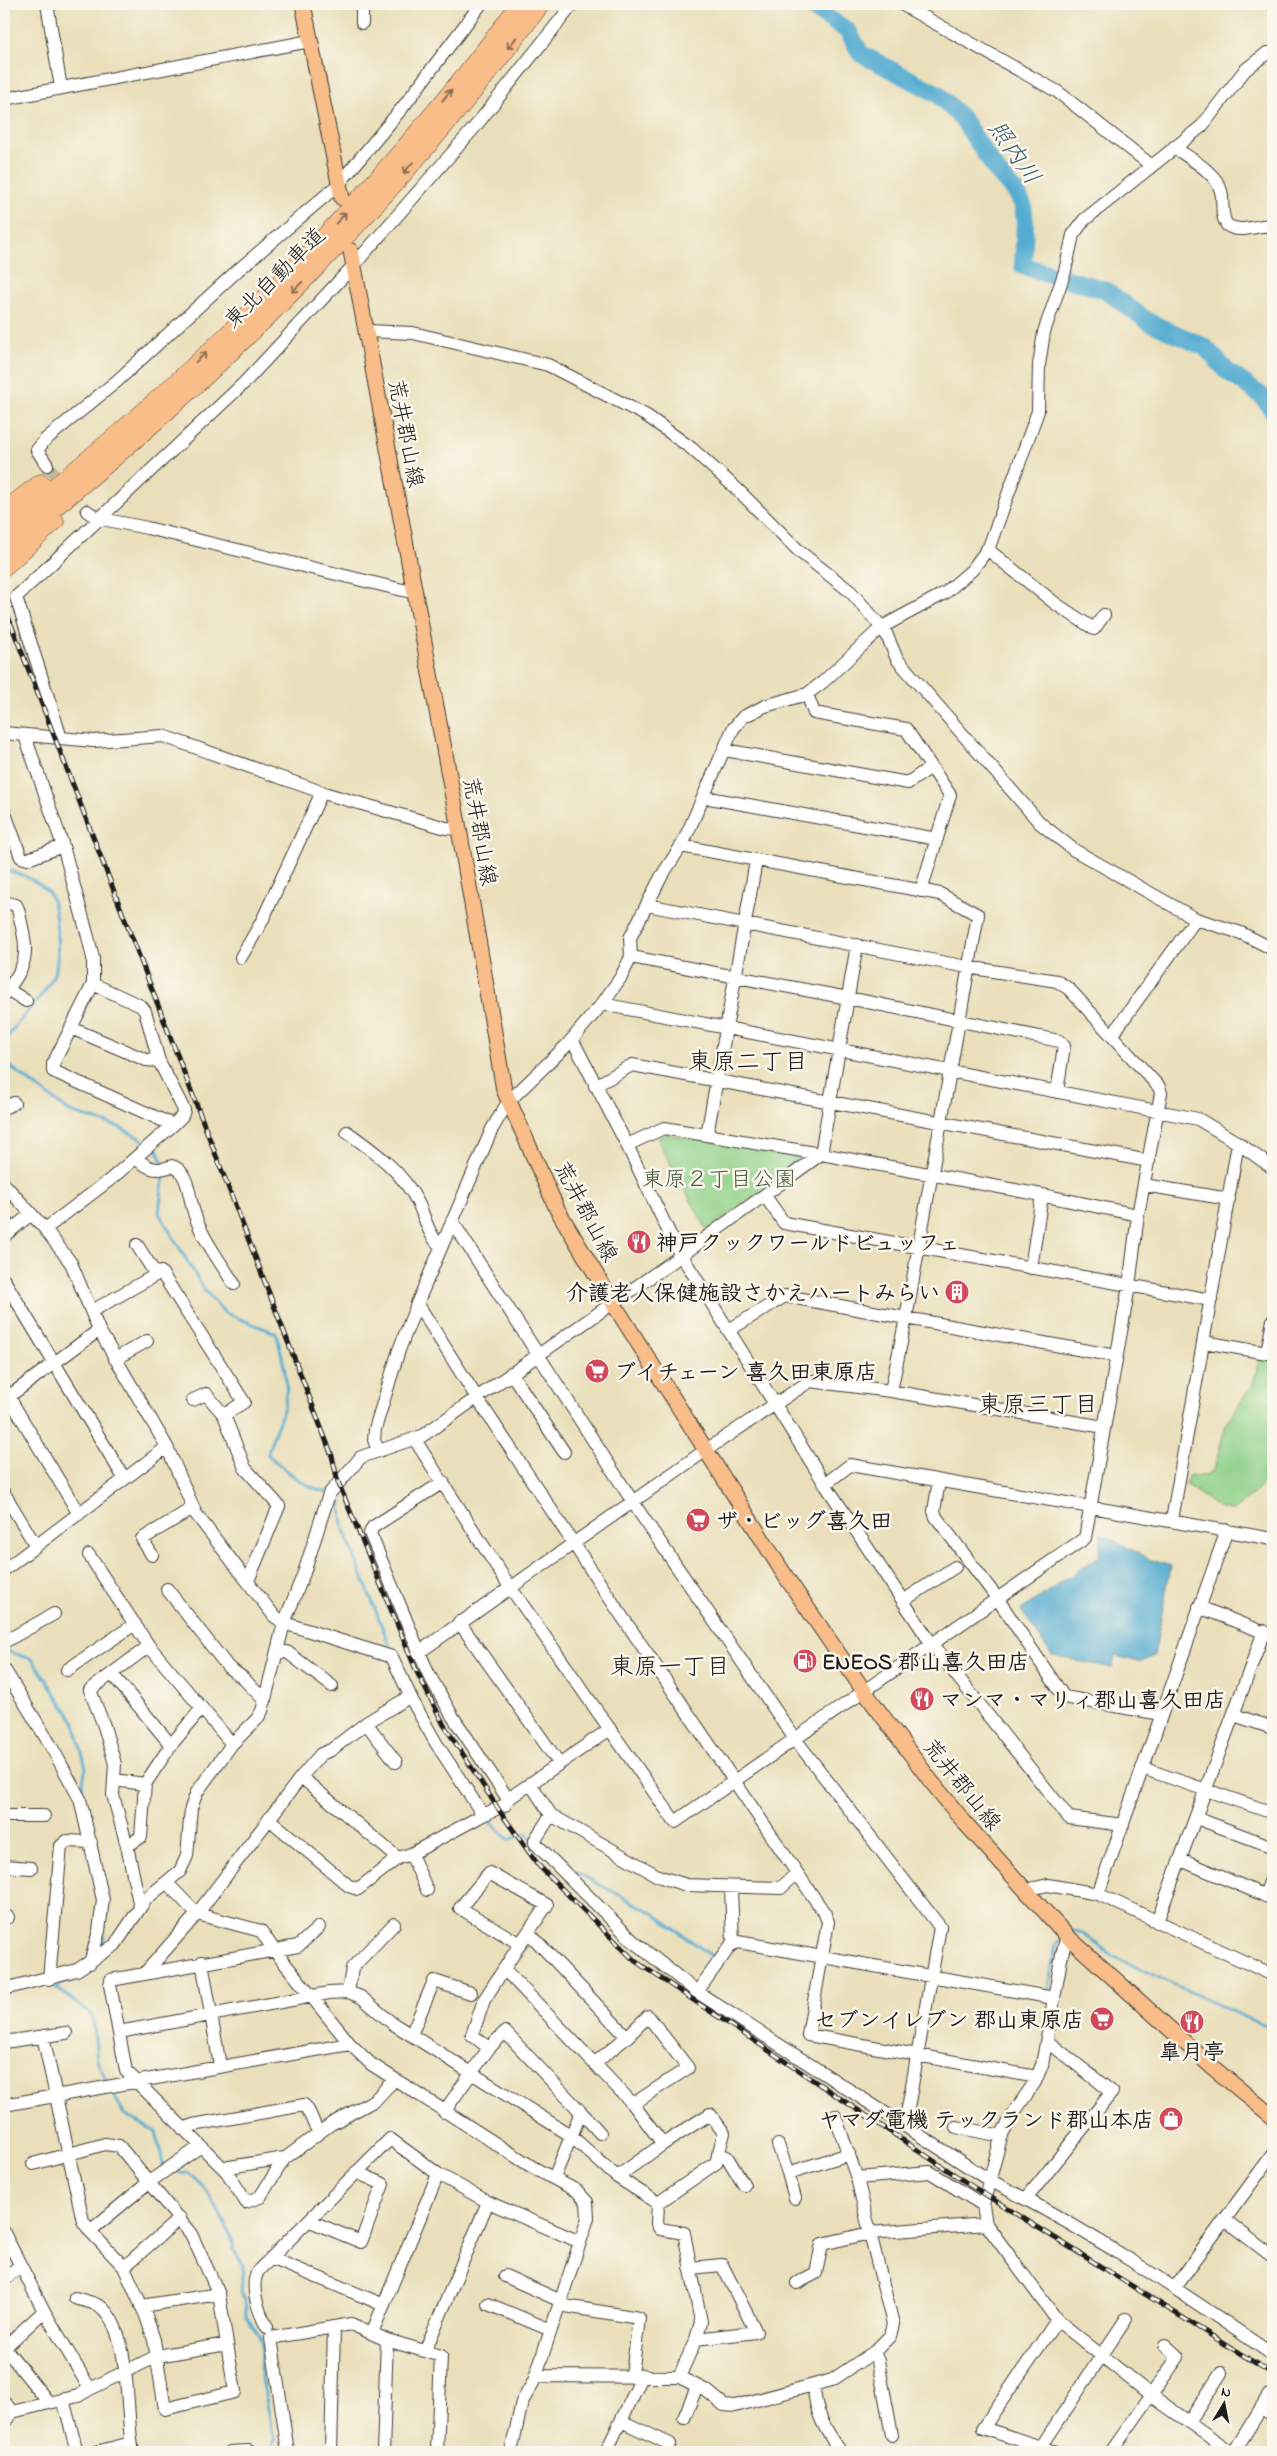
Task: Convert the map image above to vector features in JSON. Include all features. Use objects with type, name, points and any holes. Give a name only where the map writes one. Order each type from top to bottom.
[{"type":"highway","name":"東北自動車道","points":[[4,548],[79,488],[172,396],[252,309],[341,217],[426,121],[520,4]]},
{"type":"highway","name":"東北自動車道","points":[[4,527],[172,396],[298,286],[435,137],[541,4]]},
{"type":"highway","points":[[4,511],[111,426],[172,396]]},
{"type":"highway","points":[[4,567],[100,482],[134,449],[172,396]]},
{"type":"main road","points":[[303,4],[340,191]]},
{"type":"main road","name":"荒井郡山線","points":[[353,258],[459,830],[504,1090],[557,1208],[613,1303],[786,1577],[864,1691],[965,1823],[1068,1936],[1211,2066],[1273,2117]]},
{"type":"street","points":[[47,4],[61,88]]},
{"type":"street","points":[[362,4],[362,24]]},
{"type":"street","points":[[47,465],[37,450],[45,440],[117,381],[237,271],[340,191],[481,4]]},
{"type":"street","points":[[61,738],[16,597],[92,514],[244,383],[353,258],[474,128],[573,4]]},
{"type":"street","points":[[901,4],[1058,92],[1152,166]]},
{"type":"street","points":[[4,99],[310,41]]},
{"type":"street","points":[[378,1450],[374,1437],[378,1418],[417,1302],[492,1129],[508,1102],[572,1039],[602,1004],[621,977],[631,957],[630,938],[681,846],[733,729],[744,717],[765,706],[807,694],[823,682],[882,627],[945,593],[972,570],[987,549],[1038,411],[1039,365],[1044,332],[1064,271],[1073,234],[1084,220],[1202,126],[1245,70],[1267,53],[1273,53]]},
{"type":"street","points":[[1174,147],[1216,180],[1223,201],[1223,218],[1227,225],[1240,229],[1261,225],[1273,226]]},
{"type":"street","points":[[367,331],[414,333],[548,365],[647,416],[691,448],[739,491],[798,550],[851,592],[882,627],[897,660],[1040,823],[1074,850],[1113,874],[1196,919],[1241,933],[1273,949]]},
{"type":"street","points":[[92,514],[415,594]]},
{"type":"street","points":[[987,549],[1056,604],[1094,629],[1104,615]]},
{"type":"street","points":[[807,694],[814,713],[906,729],[950,796],[921,891]]},
{"type":"street","points":[[4,733],[94,741],[163,736],[322,792],[446,828],[459,830]]},
{"type":"street","points":[[25,736],[63,846],[91,949],[92,984],[53,1064],[54,1072],[173,1125]]},
{"type":"street","points":[[725,750],[908,783],[931,767]]},
{"type":"street","points":[[241,956],[261,923],[322,792]]},
{"type":"street","points":[[704,797],[937,839]]},
{"type":"street","points":[[4,811],[8,838],[19,855],[28,859],[63,846]]},
{"type":"street","points":[[681,846],[940,894],[978,915],[948,1070],[906,1318],[890,1391]]},
{"type":"street","points":[[707,1135],[756,861]]},
{"type":"street","points":[[4,902],[16,905],[26,943],[24,965],[5,990],[26,1000]]},
{"type":"street","points":[[415,1440],[510,1587],[675,1822],[1085,1538],[1129,1286],[1138,1215],[1161,1093],[1159,1087],[1141,1070],[1070,989],[1057,981],[967,967],[647,905]]},
{"type":"street","points":[[1112,1035],[1196,919]]},
{"type":"street","points":[[4,1989],[49,1979],[77,1970],[90,1963],[115,1945],[146,1899],[180,1871],[185,1862],[191,1808],[196,1792],[232,1744],[257,1719],[266,1701],[284,1623],[304,1572],[329,1494],[356,1462],[378,1450],[415,1440],[682,1255],[821,1154],[857,945]]},
{"type":"street","points":[[631,957],[1062,1041],[1064,1046],[1057,1092]]},
{"type":"street","points":[[45,1229],[111,1179],[173,1125],[182,1116],[184,1107],[160,1061],[146,1014],[141,1006],[92,984]]},
{"type":"street","points":[[602,1004],[1198,1118],[1273,1168]]},
{"type":"street","points":[[71,1028],[146,1060],[160,1061]]},
{"type":"street","points":[[572,1039],[682,1255],[825,1484],[931,1643],[1069,1818],[1122,1825]]},
{"type":"street","points":[[595,1086],[632,1065],[1148,1161]]},
{"type":"street","points":[[627,1145],[664,1128],[931,1174],[1138,1215]]},
{"type":"street","points":[[347,1132],[381,1156],[399,1174],[418,1202],[432,1238],[441,1247]]},
{"type":"street","points":[[1172,1520],[1238,1143]]},
{"type":"street","points":[[135,1158],[150,1169],[162,1170],[172,1166],[180,1170],[185,1178],[195,1216],[234,1284]]},
{"type":"street","points":[[4,1184],[45,1229],[71,1263],[99,1330],[166,1447],[192,1508],[274,1616],[284,1623],[392,1657],[413,1702],[436,1743],[482,1815]]},
{"type":"street","points":[[1144,1186],[1229,1199]]},
{"type":"street","points":[[1031,1268],[1042,1195]]},
{"type":"street","points":[[764,1196],[784,1223],[1211,1300]]},
{"type":"street","points":[[4,1236],[31,1214]]},
{"type":"street","points":[[452,1222],[634,1503],[795,1739],[938,1923],[940,1932],[933,1976],[905,2125]]},
{"type":"street","points":[[137,1244],[156,1275]]},
{"type":"street","points":[[92,1311],[161,1272],[244,1402],[224,1415]]},
{"type":"street","points":[[4,1280],[124,1478]]},
{"type":"street","points":[[729,1330],[785,1296],[1116,1356]]},
{"type":"street","points":[[417,1302],[477,1398],[827,1918],[808,2035],[1037,2077]]},
{"type":"street","points":[[1204,1342],[1270,1353],[1273,1320]]},
{"type":"street","points":[[79,1514],[5,1395],[99,1330]]},
{"type":"street","points":[[116,1358],[147,1341]]},
{"type":"street","points":[[511,1374],[564,1452]]},
{"type":"street","points":[[418,1653],[459,1622],[634,1503],[706,1450],[814,1380],[1104,1427]]},
{"type":"street","points":[[193,1400],[206,1394],[224,1415],[246,1468],[280,1506],[248,1581]]},
{"type":"street","points":[[4,1570],[166,1447]]},
{"type":"street","points":[[825,1484],[850,1465],[1273,1539]]},
{"type":"street","points":[[939,1481],[935,1507],[936,1517],[997,1598],[1064,1697],[1162,1714]]},
{"type":"street","points":[[443,1482],[373,1527],[370,1533],[418,1653],[453,1717],[508,1799]]},
{"type":"street","points":[[4,1493],[36,1546]]},
{"type":"street","points":[[152,1555],[142,1539],[192,1508]]},
{"type":"street","points":[[1098,1894],[1227,1530]]},
{"type":"street","points":[[90,1555],[149,1646],[232,1744]]},
{"type":"street","points":[[903,1601],[955,1567]]},
{"type":"street","points":[[167,1589],[228,1668],[243,1678],[266,1701]]},
{"type":"street","points":[[1157,1922],[1234,1715],[1268,1634],[1199,1608]]},
{"type":"street","points":[[4,1641],[54,1614]]},
{"type":"street","points":[[459,1622],[559,1763]]},
{"type":"street","points":[[68,1670],[135,1624]]},
{"type":"street","points":[[140,1907],[127,1846],[113,1795],[112,1757],[104,1726],[90,1690],[149,1646]]},
{"type":"street","points":[[277,1651],[287,1652],[332,1686]]},
{"type":"street","points":[[4,1670],[51,1746],[80,1799],[91,1842],[102,1900],[99,1931],[90,1963]]},
{"type":"street","points":[[112,1674],[171,1746]]},
{"type":"street","points":[[145,1973],[197,1914],[301,1777],[321,1754],[331,1750],[366,1722],[404,1700]]},
{"type":"street","points":[[127,1846],[141,1837],[145,1784],[171,1746],[202,1708]]},
{"type":"street","points":[[1234,1715],[1273,1728]]},
{"type":"street","points":[[366,1722],[396,1762]]},
{"type":"street","points":[[269,1819],[350,1886],[358,1889],[398,1858],[411,1854],[482,1815],[498,1809],[530,1783],[610,1730]]},
{"type":"street","points":[[1142,1768],[1273,1813]]},
{"type":"street","points":[[301,1777],[398,1858]]},
{"type":"street","points":[[114,1780],[145,1784]]},
{"type":"street","points":[[530,1783],[551,1815],[667,1880],[686,1885],[781,1888],[797,1873]]},
{"type":"street","points":[[551,1815],[535,1840],[536,1843],[634,1942],[697,1992],[989,2180],[1026,2199],[1175,2287],[1273,2355]]},
{"type":"street","points":[[4,1816],[44,1816]]},
{"type":"street","points":[[1196,1818],[1273,1847]]},
{"type":"street","points":[[49,1979],[61,1846],[67,1841],[91,1842]]},
{"type":"street","points":[[411,1854],[427,1890]]},
{"type":"street","points":[[1181,1860],[1269,1898],[1273,1873]]},
{"type":"street","points":[[4,1866],[31,1868]]},
{"type":"street","points":[[489,2048],[472,2035],[484,2000],[547,1905],[489,1873],[460,1908],[520,1944]]},
{"type":"street","points":[[167,1883],[197,1914],[261,1931],[274,1950],[350,2044],[371,2064],[534,2168],[577,2191],[587,2202],[589,2212],[580,2242],[535,2376],[522,2402],[511,2452]]},
{"type":"street","points":[[1025,1890],[1048,1885],[1098,1894],[1273,1975]]},
{"type":"street","points":[[697,1992],[733,1943],[731,1887]]},
{"type":"street","points":[[348,1992],[352,1968],[394,1924]]},
{"type":"street","points":[[319,1927],[298,1946],[111,1980],[110,1985],[126,2071],[223,2168],[246,2202],[260,2198],[286,2158],[331,2124],[375,2100],[394,2080]]},
{"type":"street","points":[[529,1933],[627,2037]]},
{"type":"street","points":[[1068,1936],[1062,1954],[1047,2041],[1037,2077],[1015,2110],[1002,2136],[989,2180],[983,2205],[986,2224],[1056,2320],[1152,2396],[1233,2452],[1269,2395]]},
{"type":"street","points":[[733,1943],[1054,1998]]},
{"type":"street","points":[[202,1962],[220,2066]]},
{"type":"street","points":[[504,1969],[633,2104],[663,2144]]},
{"type":"street","points":[[411,2035],[434,1981],[471,1993]]},
{"type":"street","points":[[119,2032],[348,1992],[361,1997],[392,2023],[473,2073],[519,2105],[570,2135],[617,2177],[658,2202]]},
{"type":"street","points":[[595,2063],[627,2037],[648,2016],[688,2068],[633,2104]]},
{"type":"street","points":[[444,2112],[489,2048],[505,2032],[600,2133]]},
{"type":"street","points":[[4,2042],[66,2033]]},
{"type":"street","points":[[33,2164],[67,2154],[105,2144],[119,2146],[180,2218],[191,2234],[219,2294],[235,2392],[165,2409],[151,2329],[124,2267],[83,2221],[67,2154],[43,2036]]},
{"type":"street","points":[[1026,2199],[1112,2092],[1047,2041]]},
{"type":"street","points":[[4,2105],[350,2044]]},
{"type":"street","points":[[184,2129],[194,2125],[304,2105],[310,2110],[315,2127],[320,2132]]},
{"type":"street","points":[[554,2178],[570,2135],[582,2112]]},
{"type":"street","points":[[617,2177],[663,2144],[710,2114],[724,2133],[716,2163],[658,2202]]},
{"type":"street","points":[[535,2376],[637,2375],[678,2377],[697,2386],[724,2405],[732,2406],[832,2380],[874,2352],[890,2336],[893,2324],[857,2178],[836,2116]]},
{"type":"street","points":[[956,2127],[1002,2136]]},
{"type":"street","points":[[267,2327],[260,2316],[254,2284],[257,2272],[390,2139],[438,2174],[488,2202],[580,2242]]},
{"type":"street","points":[[778,2145],[795,2198]]},
{"type":"street","points":[[90,2231],[149,2182],[201,2146]]},
{"type":"street","points":[[718,2154],[727,2157],[744,2185]]},
{"type":"street","points":[[788,2173],[849,2154]]},
{"type":"street","points":[[1175,2287],[1273,2154]]},
{"type":"street","points":[[223,2168],[286,2158]]},
{"type":"street","points":[[310,2221],[361,2242],[383,2184],[356,2172]]},
{"type":"street","points":[[857,2178],[930,2172],[983,2205]]},
{"type":"street","points":[[372,2333],[438,2174]]},
{"type":"street","points":[[425,2350],[488,2202]]},
{"type":"street","points":[[658,2202],[657,2224],[660,2229],[684,2233],[700,2322],[696,2339],[678,2377]]},
{"type":"street","points":[[124,2267],[180,2218]]},
{"type":"street","points":[[1225,2220],[1273,2257]]},
{"type":"street","points":[[796,2283],[816,2273],[822,2244],[870,2233],[986,2224]]},
{"type":"street","points":[[4,2233],[44,2311],[90,2389]]},
{"type":"street","points":[[271,2258],[384,2305]]},
{"type":"street","points":[[4,2280],[20,2265]]},
{"type":"street","points":[[690,2268],[722,2265],[756,2332],[696,2339]]},
{"type":"street","points":[[505,2276],[560,2303],[639,2318],[637,2375],[621,2421],[606,2452]]},
{"type":"street","points":[[141,2306],[219,2294]]},
{"type":"street","points":[[75,2298],[97,2304],[105,2312],[120,2340],[132,2448],[96,2452]]},
{"type":"street","points":[[488,2304],[550,2330]]},
{"type":"street","points":[[44,2311],[4,2348],[48,2402]]},
{"type":"street","points":[[1041,2447],[1126,2319]]},
{"type":"street","points":[[1056,2320],[983,2428],[1056,2452]]},
{"type":"street","points":[[288,2452],[271,2338],[351,2324],[387,2340],[441,2356],[438,2452]]},
{"type":"street","points":[[331,2452],[334,2327]]},
{"type":"street","points":[[383,2452],[387,2340]]},
{"type":"street","points":[[4,2423],[12,2412],[78,2396],[124,2371],[157,2356],[227,2344]]},
{"type":"street","points":[[1111,2452],[1178,2357],[1165,2345]]},
{"type":"street","points":[[874,2352],[878,2361],[892,2435]]},
{"type":"street","points":[[1189,2422],[1221,2373]]},
{"type":"street","points":[[814,2385],[817,2411],[827,2432],[841,2452]]},
{"type":"street","points":[[684,2418],[697,2386]]},
{"type":"street","points":[[63,2399],[77,2452]]},
{"type":"street","points":[[4,2401],[12,2412]]},
{"type":"street","points":[[1261,2409],[1273,2416]]},
{"type":"street","points":[[621,2421],[670,2444]]},
{"type":"street","points":[[230,2452],[249,2451]]},
{"type":"green space","name":"東原２丁目公園","points":[[666,1134],[808,1157],[707,1230],[657,1139]]},
{"type":"green space","points":[[1260,1357],[1273,1360],[1273,1471],[1259,1489],[1233,1510],[1220,1509],[1186,1484],[1188,1476],[1205,1475],[1214,1470],[1226,1424],[1253,1384]]},
{"type":"water","points":[[1101,1533],[1149,1559],[1171,1566],[1154,1656],[1141,1662],[1115,1656],[1113,1668],[1052,1656],[1021,1610],[1099,1556]]},
{"type":"waterway","name":"照内川","points":[[806,4],[848,31],[861,54],[938,94],[963,120],[998,173],[1017,194],[1023,205],[1025,223],[1023,266],[1105,290],[1149,322],[1205,347],[1227,371],[1263,397],[1273,411]]},
{"type":"waterway","points":[[4,870],[28,878],[48,892],[54,907],[57,942],[57,964],[51,981],[4,1043]]},
{"type":"waterway","points":[[4,1062],[70,1112],[119,1127],[147,1142]]},
{"type":"waterway","points":[[152,1146],[158,1151],[163,1166]]},
{"type":"waterway","points":[[164,1172],[159,1213],[205,1291],[225,1313],[276,1333],[284,1368],[286,1395],[268,1455],[303,1482],[318,1490],[327,1492]]},
{"type":"waterway","points":[[333,1494],[340,1495],[343,1527],[392,1652]]},
{"type":"waterway","points":[[4,1646],[9,1652],[32,1659],[74,1721],[86,1768],[82,1786],[83,1794]]},
{"type":"waterway","points":[[486,1818],[509,1840],[526,1833],[532,1839]]},
{"type":"waterway","points":[[568,1868],[655,1914],[717,1960]]},
{"type":"waterway","points":[[1071,1933],[1074,1931],[1083,1933],[1112,1956],[1273,2030]]},
{"type":"waterway","points":[[100,1950],[104,1937]]},
{"type":"waterway","points":[[1047,1994],[1056,1944],[1062,1939]]},
{"type":"waterway","points":[[89,1968],[81,1976],[55,1987],[88,2011],[93,2018],[97,2060],[108,2084]]},
{"type":"waterway","points":[[111,2090],[124,2114],[156,2132],[163,2163],[166,2167]]},
{"type":"waterway","points":[[175,2170],[184,2174],[186,2172],[194,2177],[208,2193],[225,2224],[234,2243],[234,2250],[243,2265],[241,2294],[246,2305],[246,2317],[259,2335],[262,2344],[260,2368],[274,2440],[269,2452]]},
{"type":"tunnel","points":[[47,465],[87,511]]},
{"type":"railway","points":[[4,606],[332,1456],[338,1482],[417,1672],[444,1725],[501,1813],[539,1866],[635,1961],[970,2185],[1273,2374]]},
{"type":"place","name":"神戸クックワールドビュッフェ","points":[[639,1242]]},
{"type":"place","name":"介護老人保健施設さかえハートみらい","points":[[957,1292]]},
{"type":"place","name":"ブイチェーン 喜久田東原店","points":[[597,1371]]},
{"type":"place","name":"ザ・ビッグ喜久田","points":[[698,1520]]},
{"type":"place","name":"ENEOS 郡山喜久田店","points":[[805,1661]]},
{"type":"place","name":"マンマ・マリィ郡山喜久田店","points":[[922,1699]]},
{"type":"place","name":"セブンイレブン 郡山東原店","points":[[1102,2019]]},
{"type":"place","name":"皐月亭","points":[[1192,2022]]},
{"type":"place","name":"ヤマダ電機 テックランド郡山本店","points":[[1171,2119]]},
{"type":"district","name":"東原二丁目","points":[[748,1061]]},
{"type":"district","name":"東原三丁目","points":[[1038,1404]]},
{"type":"district","name":"東原一丁目","points":[[670,1666]]}]
